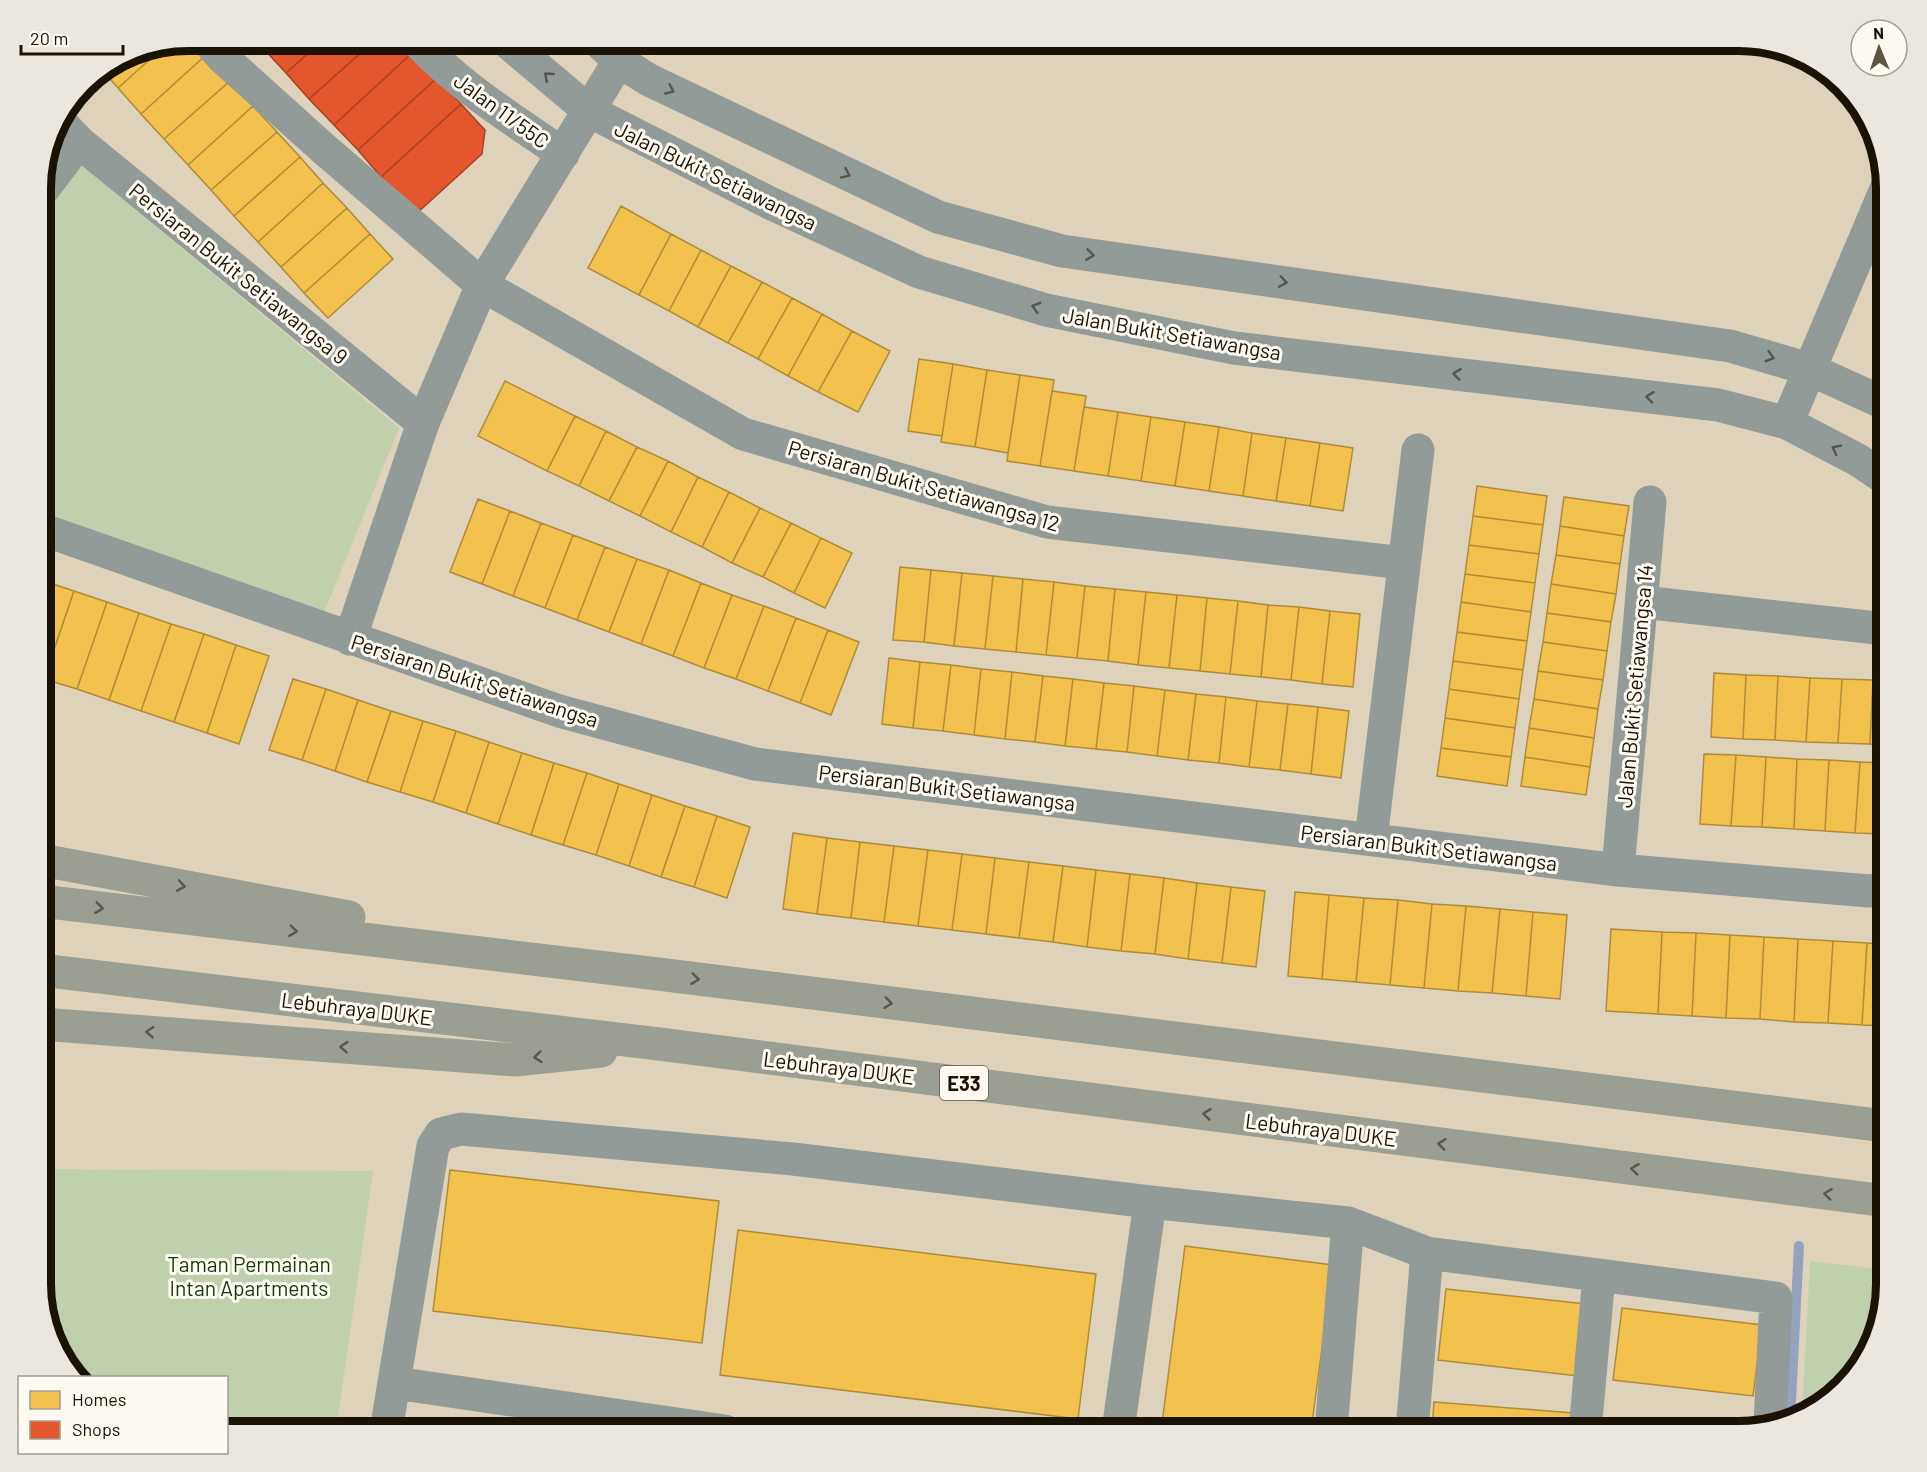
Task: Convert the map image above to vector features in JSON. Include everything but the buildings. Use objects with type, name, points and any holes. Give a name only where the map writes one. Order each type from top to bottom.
[{"type":"highway","points":[[51,862],[658,974]]},
{"type":"highway","points":[[51,902],[658,974],[1876,1125]]},
{"type":"highway","name":"Lebuhraya DUKE","points":[[51,971],[659,1044],[1876,1200]]},
{"type":"highway","points":[[51,1026],[515,1060],[659,1044]]},
{"type":"street","name":"Persiaran Bukit Setiawangsa 12","points":[[217,51],[324,149],[482,285],[743,434],[1047,522],[1404,563]]},
{"type":"street","name":"Jalan 11/55C","points":[[427,51],[438,64],[496,108],[563,154]]},
{"type":"street","name":"Jalan Bukit Setiawangsa","points":[[519,51],[589,111],[770,204],[919,272],[1046,310],[1234,348],[1718,405],[1787,423],[1876,472]]},
{"type":"street","points":[[350,639],[423,423],[482,285],[589,111],[608,51],[649,80],[938,217],[1062,251],[1730,346],[1809,369],[1876,399]]},
{"type":"street","points":[[53,165],[69,131]]},
{"type":"street","name":"Persiaran Bukit Setiawangsa 9","points":[[69,131],[423,423]]},
{"type":"street","points":[[1787,423],[1876,214]]},
{"type":"street","points":[[1371,840],[1418,450]]},
{"type":"street","name":"Jalan Bukit Setiawangsa 14","points":[[1618,870],[1650,502]]},
{"type":"street","name":"Persiaran Bukit Setiawangsa","points":[[51,533],[559,711],[755,764],[1618,870],[1876,890]]},
{"type":"street","points":[[1641,602],[1876,628]]},
{"type":"street","points":[[388,1421],[432,1146],[441,1134],[461,1129],[793,1159],[1150,1202],[1348,1223],[1427,1253],[1776,1298],[1770,1417]]},
{"type":"street","points":[[1119,1421],[1150,1202]]},
{"type":"street","points":[[1332,1421],[1348,1223]]},
{"type":"street","points":[[1413,1421],[1427,1253]]},
{"type":"street","points":[[1586,1421],[1599,1276]]},
{"type":"street","points":[[395,1383],[656,1421]]},
{"type":"green space","points":[[79,163],[399,428],[324,613],[51,515],[51,201]]},
{"type":"green space","name":"Taman Permainan Intan Apartments","points":[[51,1169],[373,1171],[337,1421],[228,1421],[228,1376],[87,1376],[69,1352],[61,1336],[51,1293]]},
{"type":"green space","points":[[1810,1261],[1876,1269],[1873,1311],[1862,1345],[1836,1381],[1803,1405]]},
{"type":"waterway","points":[[1790,1411],[1799,1246]]}]
